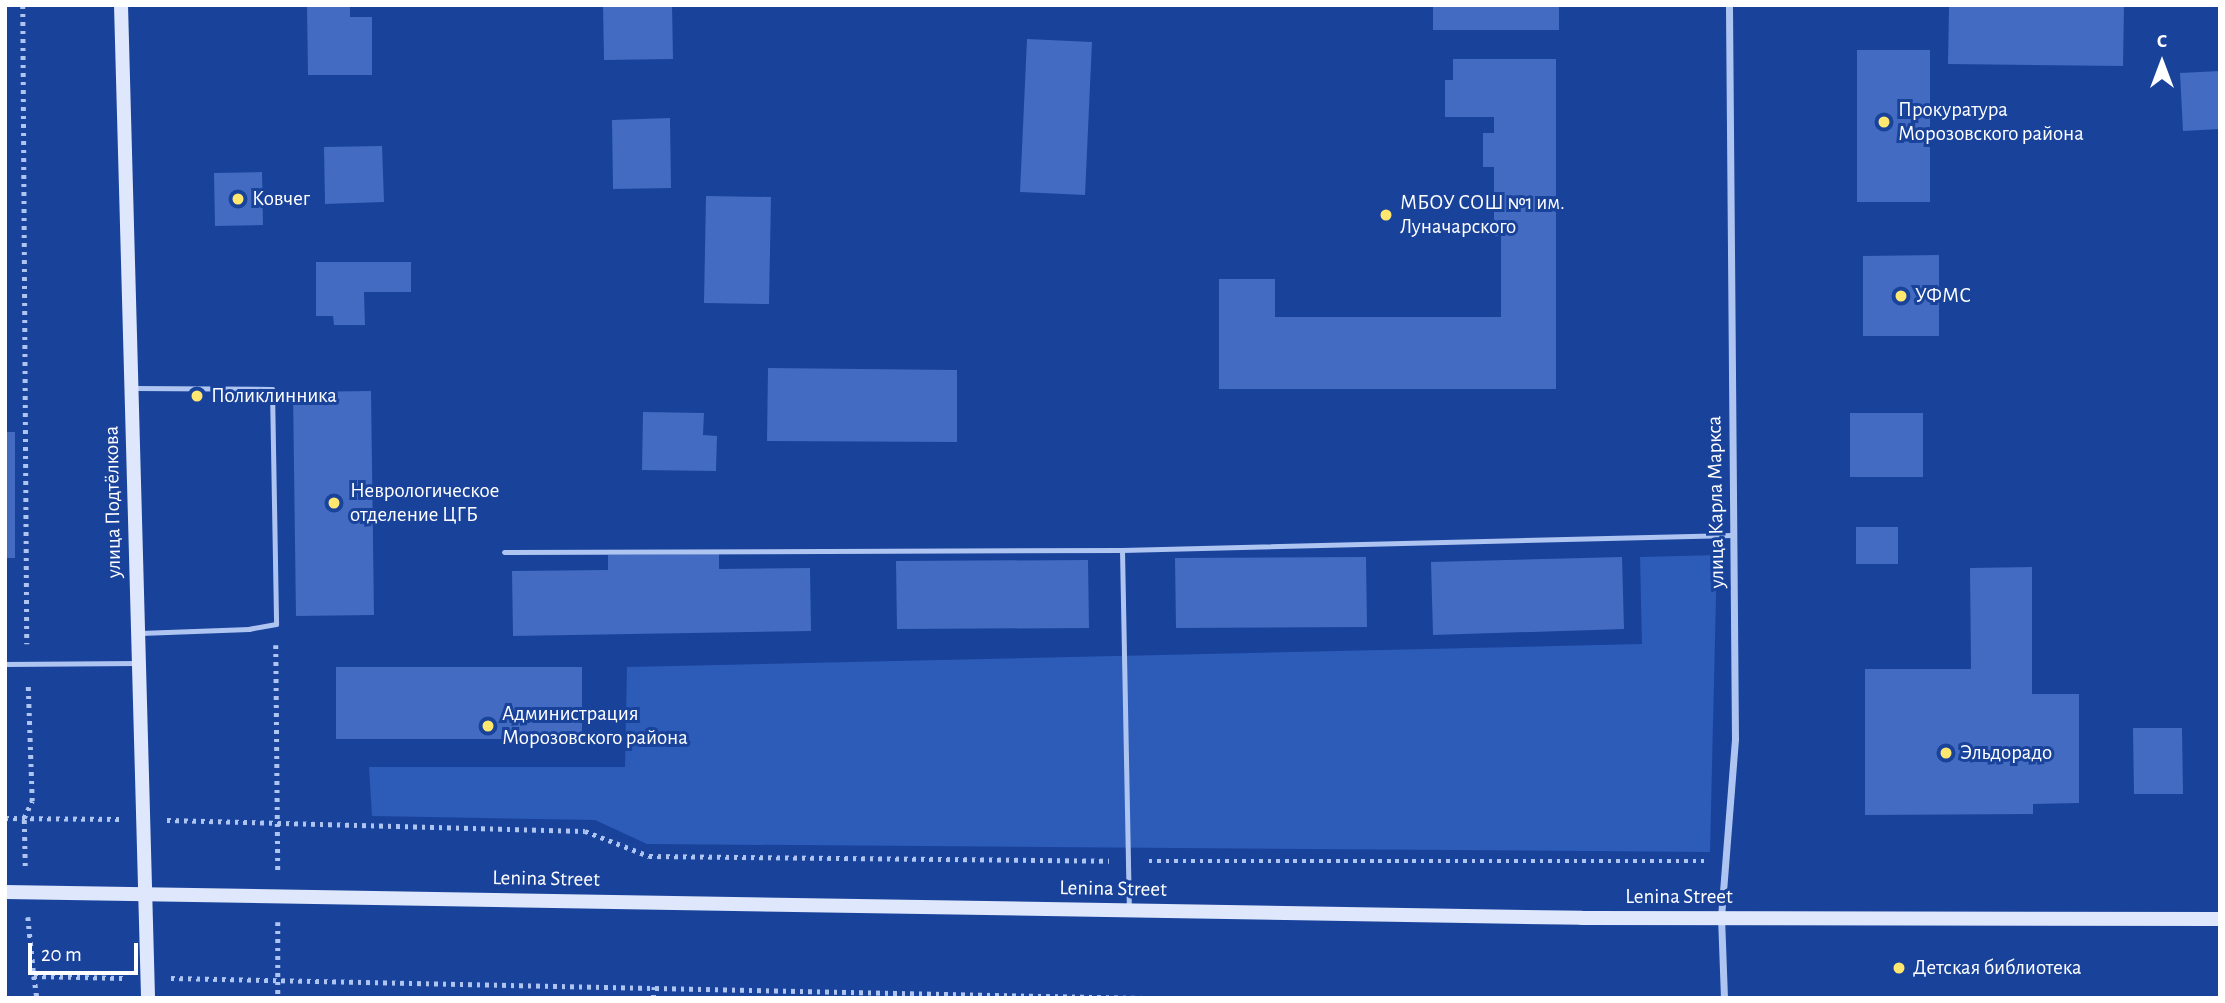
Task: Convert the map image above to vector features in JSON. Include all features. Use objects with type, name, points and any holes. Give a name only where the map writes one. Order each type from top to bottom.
[{"type":"street","name":"улица Подтёлкова","points":[[121,5],[148,998]]},
{"type":"street","name":"улица Карла Маркса","points":[[1724,998],[1721,917],[1723,861],[1735,739],[1729,5]]},
{"type":"street","name":"Lenina Street","points":[[5,892],[1129,910],[1721,917],[2220,919]]},
{"type":"lane","points":[[131,387],[272,389],[276,624],[249,629],[137,633]]},
{"type":"lane","points":[[504,552],[1122,550],[1733,535]]},
{"type":"lane","points":[[1122,550],[1129,910]]},
{"type":"lane","points":[[5,664],[138,663]]},
{"type":"path","points":[[23,5],[27,663],[32,801],[24,818],[26,892],[37,998]]},
{"type":"path","points":[[276,624],[278,998]]},
{"type":"path","points":[[340,825],[585,831],[649,856],[1128,861],[1723,861]]},
{"type":"path","points":[[33,976],[1146,998]]},
{"type":"path","points":[[653,998],[654,987]]},
{"type":"shaded area","points":[[1717,555],[1710,852],[647,844],[595,820],[372,816],[369,767],[625,767],[627,667],[1642,644],[1640,557]]},
{"type":"building","points":[[307,5],[350,5],[350,17],[372,17],[372,75],[308,75]]},
{"type":"building","points":[[603,5],[672,5],[673,59],[604,60]]},
{"type":"building","points":[[1433,5],[1559,5],[1559,30],[1433,30]]},
{"type":"building","points":[[2124,5],[2123,66],[1948,64],[1949,7]]},
{"type":"building","points":[[1027,39],[1092,42],[1085,195],[1020,192]]},
{"type":"building","points":[[1857,50],[1930,50],[1930,202],[1857,202]]},
{"type":"building","points":[[1453,59],[1556,59],[1556,389],[1219,389],[1219,279],[1275,279],[1275,317],[1501,317],[1501,236],[1494,236],[1494,167],[1483,167],[1483,133],[1494,133],[1494,117],[1445,117],[1445,80],[1453,80]]},
{"type":"building","points":[[2220,71],[2220,129],[2183,131],[2180,73]]},
{"type":"building","points":[[670,118],[671,188],[613,189],[612,120]]},
{"type":"building","points":[[382,146],[384,202],[325,204],[324,147]]},
{"type":"building","name":"Ковчег","points":[[262,172],[263,225],[215,226],[214,173]]},
{"type":"building","points":[[706,196],[771,197],[769,304],[704,303]]},
{"type":"building","name":"УФМС","points":[[1939,255],[1939,336],[1863,336],[1863,256]]},
{"type":"building","points":[[316,262],[411,262],[411,292],[364,292],[365,325],[334,325],[333,316],[316,316]]},
{"type":"building","points":[[768,368],[957,370],[957,442],[767,441]]},
{"type":"building","name":"Неврологическое отделение ЦГБ","points":[[371,391],[374,615],[296,616],[293,392]]},
{"type":"building","points":[[643,412],[704,413],[703,435],[717,436],[716,471],[642,470]]},
{"type":"building","points":[[1850,413],[1923,413],[1923,477],[1850,477]]},
{"type":"building","points":[[5,432],[15,432],[15,558],[5,558]]},
{"type":"building","points":[[1856,527],[1898,527],[1898,564],[1856,564]]},
{"type":"building","points":[[719,554],[719,569],[810,568],[811,631],[513,636],[512,571],[608,570],[608,555]]},
{"type":"building","points":[[1366,557],[1367,627],[1176,628],[1175,558]]},
{"type":"building","points":[[1622,557],[1624,629],[1433,635],[1431,562]]},
{"type":"building","points":[[1088,560],[1089,628],[897,629],[896,561]]},
{"type":"building","points":[[2032,567],[2032,694],[2079,694],[2079,803],[2033,804],[2033,814],[1865,815],[1865,669],[1971,669],[1970,568]]},
{"type":"building","points":[[336,667],[582,667],[582,739],[336,739]]},
{"type":"building","points":[[2133,728],[2182,728],[2183,794],[2134,794]]},
{"type":"place","name":"Прокуратура Морозовского района","points":[[1884,122]]},
{"type":"place","name":"Ковчег","points":[[238,199]]},
{"type":"place","name":"МБОУ СОШ №1 им. Луначарского","points":[[1386,215]]},
{"type":"place","name":"УФМС","points":[[1901,296]]},
{"type":"place","name":"Поликлинника","points":[[197,396]]},
{"type":"place","name":"Неврологическое отделение ЦГБ","points":[[334,503]]},
{"type":"place","name":"Администрация Морозовского района","points":[[488,726]]},
{"type":"place","name":"Эльдорадо","points":[[1946,753]]},
{"type":"place","name":"Детская библиотека","points":[[1899,968]]}]
